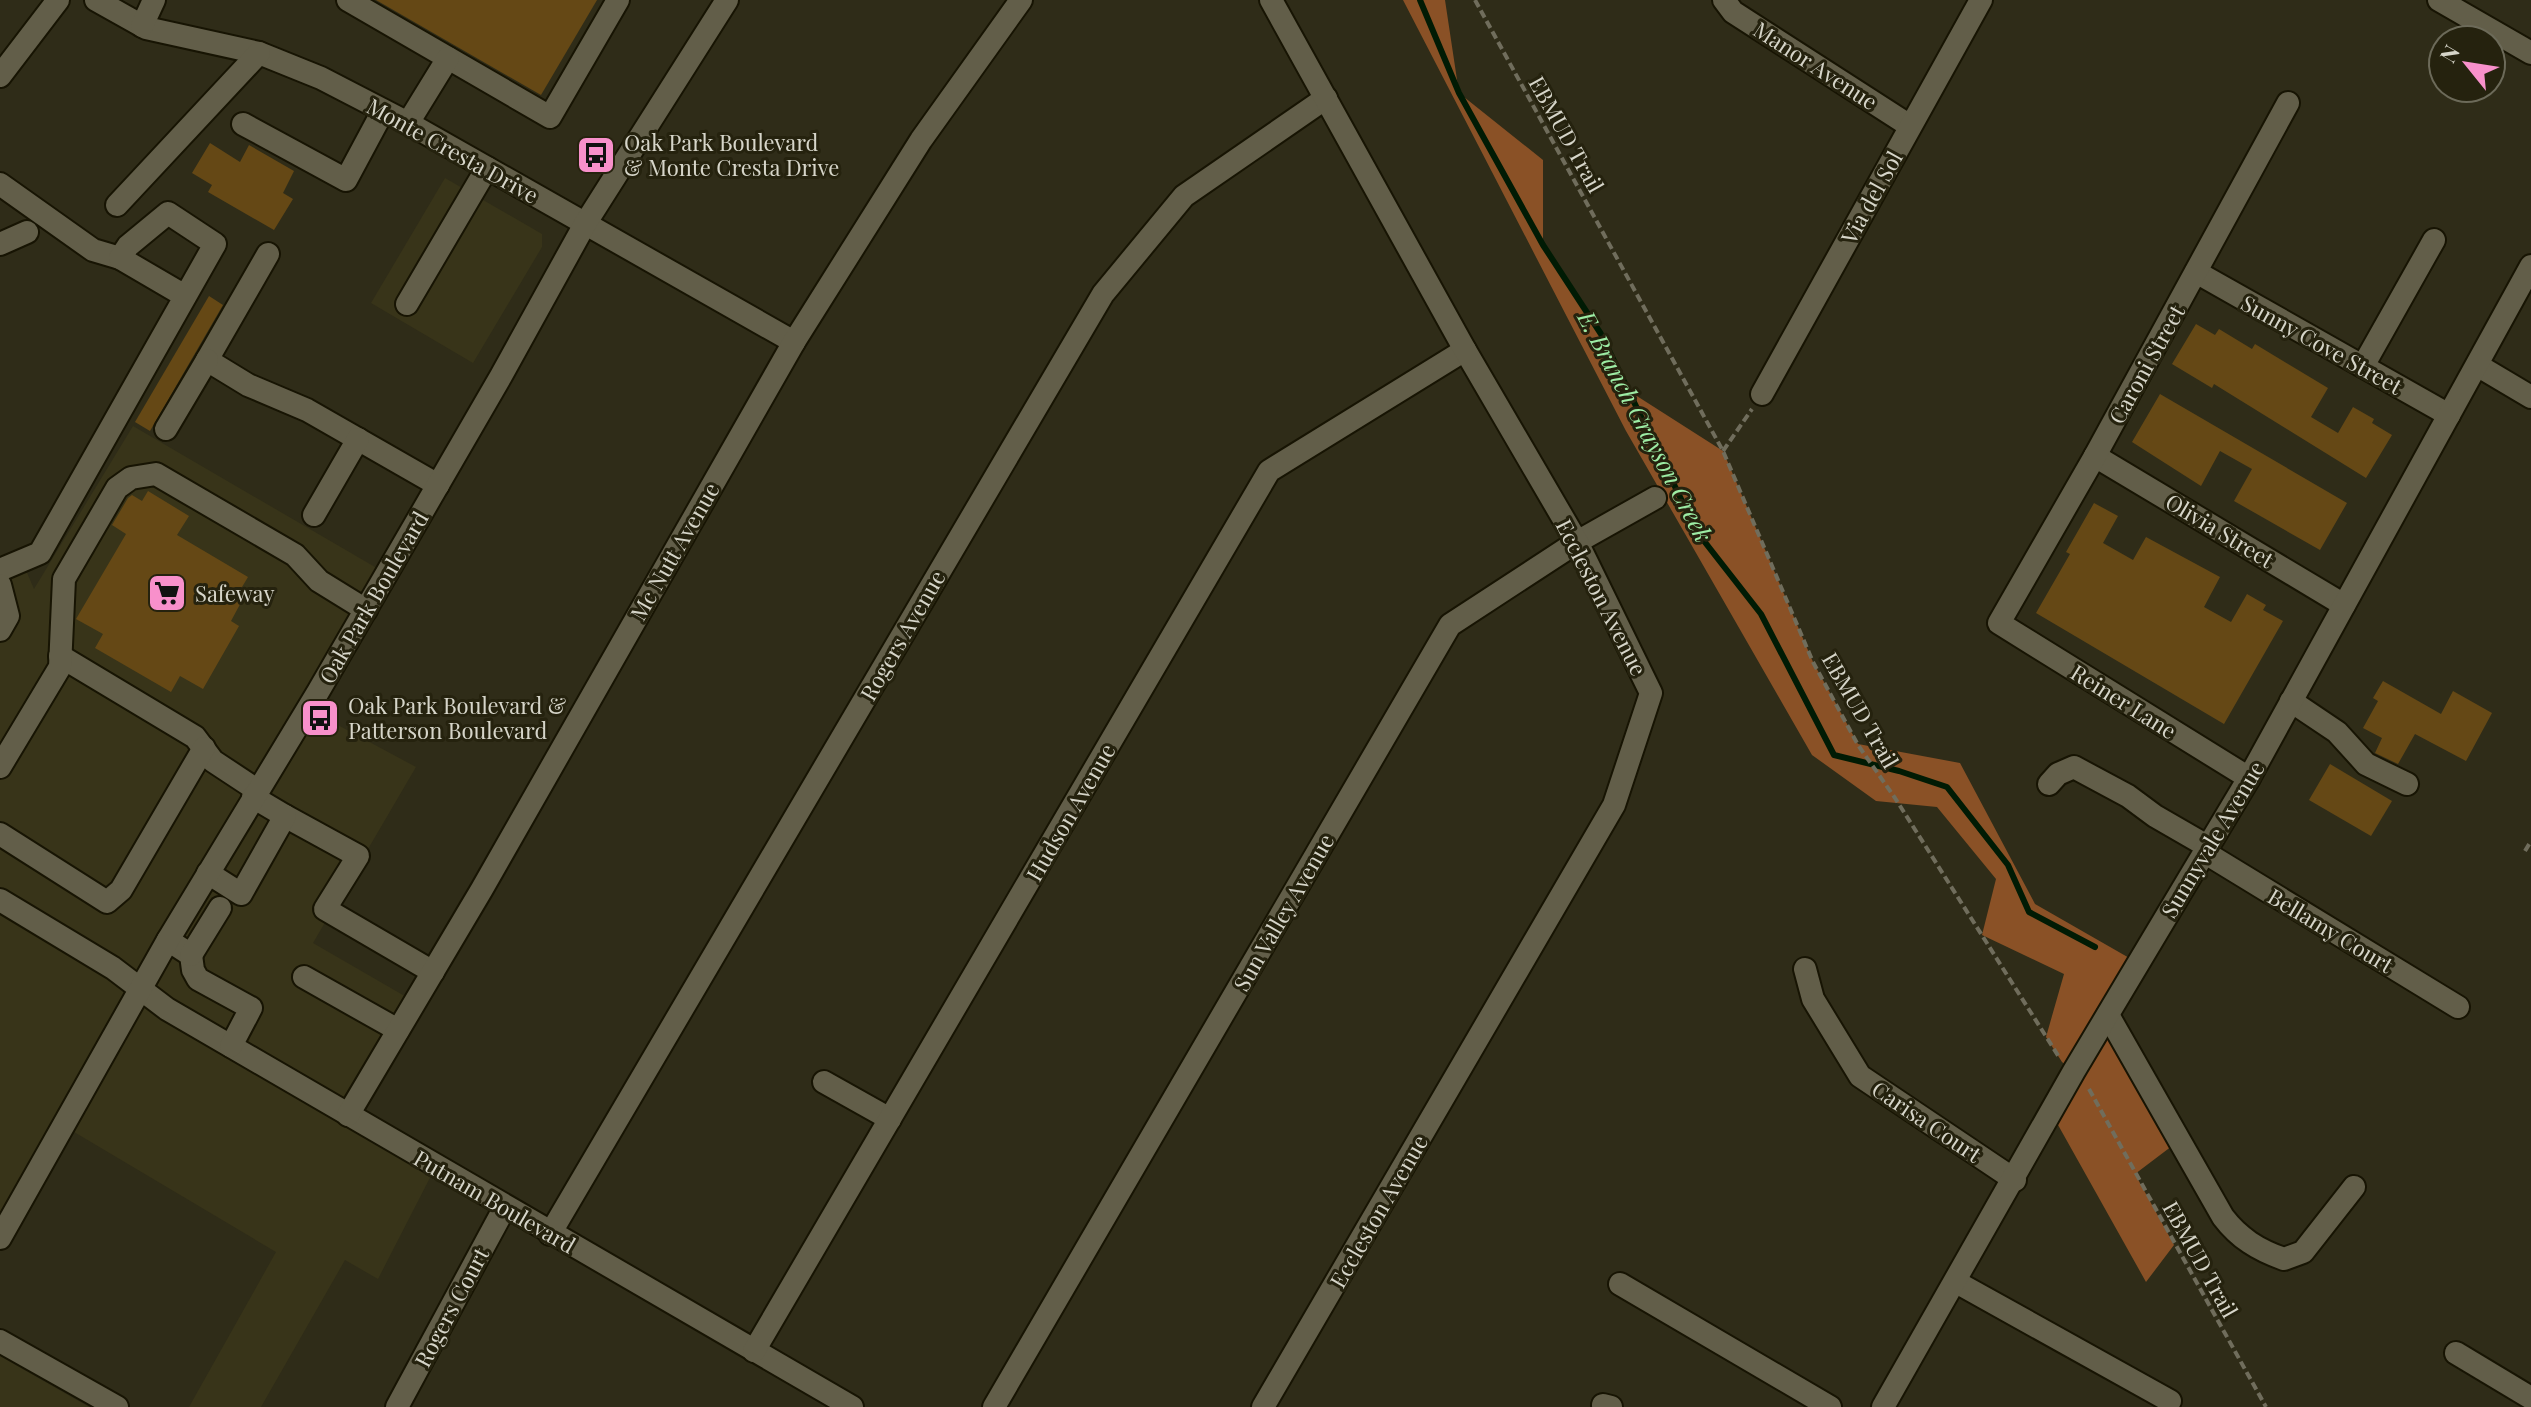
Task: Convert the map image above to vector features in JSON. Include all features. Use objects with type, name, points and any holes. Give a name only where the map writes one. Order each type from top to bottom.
[{"type":"street","points":[[0,76],[58,0]]},
{"type":"street","name":"Monte Cresta Drive","points":[[96,0],[142,26],[259,53],[321,78],[408,123],[794,342]]},
{"type":"street","points":[[142,26],[154,0]]},
{"type":"street","points":[[348,0],[550,117],[618,0]]},
{"type":"street","name":"Oak Park Boulevard","points":[[0,1238],[168,940],[366,610],[585,224],[727,0]]},
{"type":"street","name":"Mc Nutt Avenue","points":[[348,1115],[794,342],[921,140],[1021,0]]},
{"type":"street","name":"Eccleston Avenue","points":[[1263,1407],[1614,805],[1651,693],[1577,542],[1465,350],[1271,0]]},
{"type":"street","name":"Manor Avenue","points":[[1724,0],[1733,12],[1910,126]]},
{"type":"street","name":"Via del Sol","points":[[1762,394],[1981,0]]},
{"type":"street","points":[[2439,0],[2531,53]]},
{"type":"street","points":[[117,205],[259,53]]},
{"type":"street","points":[[408,123],[448,58]]},
{"type":"street","name":"Rogers Avenue","points":[[550,1234],[1103,294],[1184,196],[1326,98]]},
{"type":"street","name":"Caroni Street","points":[[1999,623],[2095,456],[2288,103]]},
{"type":"street","points":[[243,124],[346,180],[383,111]]},
{"type":"street","points":[[407,304],[487,168]]},
{"type":"street","points":[[0,184],[93,250],[120,258],[185,296]]},
{"type":"street","points":[[0,570],[40,553],[215,244],[168,213],[128,246],[120,258]]},
{"type":"street","points":[[0,244],[27,232]]},
{"type":"street","points":[[2363,366],[2434,240]]},
{"type":"street","points":[[166,429],[268,254]]},
{"type":"street","name":"Sunnyvale Avenue","points":[[1883,1407],[2015,1180],[2074,1071],[2249,778],[2531,266]]},
{"type":"street","name":"Sunny Cove Street","points":[[2196,272],[2449,415]]},
{"type":"street","name":"Hudson Avenue","points":[[754,1351],[1269,471],[1465,350]]},
{"type":"street","points":[[207,360],[248,385],[307,410],[438,485]]},
{"type":"street","points":[[2477,365],[2531,397]]},
{"type":"street","points":[[314,515],[358,439]]},
{"type":"street","name":"Olivia Street","points":[[2095,456],[2344,605]]},
{"type":"street","points":[[0,767],[60,667],[64,579],[117,488],[131,478],[156,474],[295,555],[319,581],[366,610]]},
{"type":"street","name":"Sun Valley Avenue","points":[[994,1407],[1450,625],[1577,542],[1655,498]]},
{"type":"street","points":[[0,585],[8,616],[0,630]]},
{"type":"street","name":"Reiner Lane","points":[[1999,623],[2249,778]]},
{"type":"street","points":[[60,656],[195,737],[213,761],[285,816],[358,856],[325,909],[433,972]]},
{"type":"street","points":[[2291,701],[2337,732],[2366,764],[2407,784]]},
{"type":"street","points":[[0,834],[107,902],[121,890],[204,748]]},
{"type":"street","name":"Bellamy Court","points":[[2049,784],[2058,774],[2074,767],[2128,796],[2206,849],[2458,1007]]},
{"type":"street","points":[[208,873],[241,894],[285,816]]},
{"type":"street","points":[[220,908],[191,955],[198,979],[251,1008],[231,1046]]},
{"type":"street","name":"Putnam Boulevard","points":[[3,909],[113,968],[167,1009],[852,1407]]},
{"type":"street","points":[[168,940],[191,955]]},
{"type":"street","name":"Carisa Court","points":[[1805,969],[1813,999],[1860,1076],[2015,1180]]},
{"type":"street","points":[[304,977],[398,1030]]},
{"type":"street","points":[[2108,1015],[2223,1217],[2248,1243],[2284,1259],[2303,1252],[2354,1187]]},
{"type":"street","points":[[824,1082],[890,1119]]},
{"type":"street","name":"Rogers Court","points":[[397,1407],[505,1207]]},
{"type":"street","points":[[1956,1282],[2170,1401]]},
{"type":"street","points":[[1620,1284],[1830,1407]]},
{"type":"street","points":[[0,1341],[117,1407]]},
{"type":"street","points":[[2456,1353],[2531,1398]]},
{"type":"path","name":"EBMUD Trail","points":[[1475,0],[1723,451],[1813,662],[1858,745],[1895,798],[2062,1062],[2083,1078],[2266,1407]]},
{"type":"path","points":[[1723,451],[1762,394]]},
{"type":"path","points":[[2525,851],[2531,841]]},
{"type":"shaded area","points":[[1403,0],[1445,0],[1459,93],[1543,160],[1543,245],[1601,334],[1629,391],[1723,451],[1813,662],[1858,744],[1960,763],[2035,904],[2138,963],[2103,1023],[2172,1146],[2135,1174],[2174,1245],[2146,1282],[2053,1116],[2074,1072],[2062,1062],[2046,1037],[2064,974],[1982,935],[1996,879],[1937,807],[1876,801],[1812,755],[1626,431]]},
{"type":"shaded area","points":[[445,178],[542,234],[542,247],[473,363],[371,303]]},
{"type":"shaded area","points":[[133,426],[387,574],[308,709],[416,767],[313,943],[415,1002],[349,1115],[436,1166],[378,1279],[345,1260],[261,1407],[189,1407],[276,1252],[64,1126],[0,1238],[0,570],[22,561],[34,589]]},
{"type":"shaded area","points":[[0,1356],[89,1407],[0,1407]]},
{"type":"building","points":[[376,0],[597,0],[541,95]]},
{"type":"building","points":[[210,143],[240,162],[249,145],[294,171],[283,193],[293,199],[274,230],[208,192],[212,185],[192,173]]},
{"type":"building","points":[[209,296],[223,305],[150,431],[135,422]]},
{"type":"building","points":[[2196,324],[2215,335],[2219,329],[2252,349],[2255,344],[2328,388],[2311,417],[2338,433],[2353,407],[2374,419],[2372,423],[2392,435],[2366,478],[2214,384],[2212,388],[2172,364]]},
{"type":"building","points":[[2160,394],[2347,503],[2320,550],[2234,501],[2252,469],[2220,451],[2201,486],[2132,442]]},
{"type":"building","name":"Safeway","points":[[148,491],[189,516],[177,535],[248,577],[239,592],[245,595],[231,621],[239,626],[203,689],[180,676],[171,692],[95,648],[103,634],[76,619],[126,534],[112,525],[128,498],[132,495],[142,501]]},
{"type":"building","points":[[2094,503],[2118,516],[2103,543],[2133,560],[2146,537],[2220,577],[2204,607],[2231,622],[2247,594],[2266,605],[2263,610],[2283,621],[2224,724],[2036,613],[2070,554],[2066,552]]},
{"type":"building","points":[[2383,681],[2441,714],[2453,691],[2492,713],[2466,761],[2415,734],[2398,764],[2375,753],[2382,738],[2363,728],[2378,701],[2373,698]]},
{"type":"building","points":[[2330,764],[2392,801],[2371,836],[2309,800]]},
{"type":"waterway","name":"E. Branch Grayson Creek","points":[[1420,0],[1459,93],[1543,245],[1601,334],[1697,532],[1761,614],[1834,755],[1947,787],[2008,865],[2029,912],[2095,947]]},
{"type":"place","name":"Oak Park Boulevard & Monte Cresta Drive","points":[[596,155]]},
{"type":"place","name":"Safeway","points":[[167,593]]},
{"type":"place","name":"Oak Park Boulevard & Patterson Boulevard","points":[[320,718]]}]
